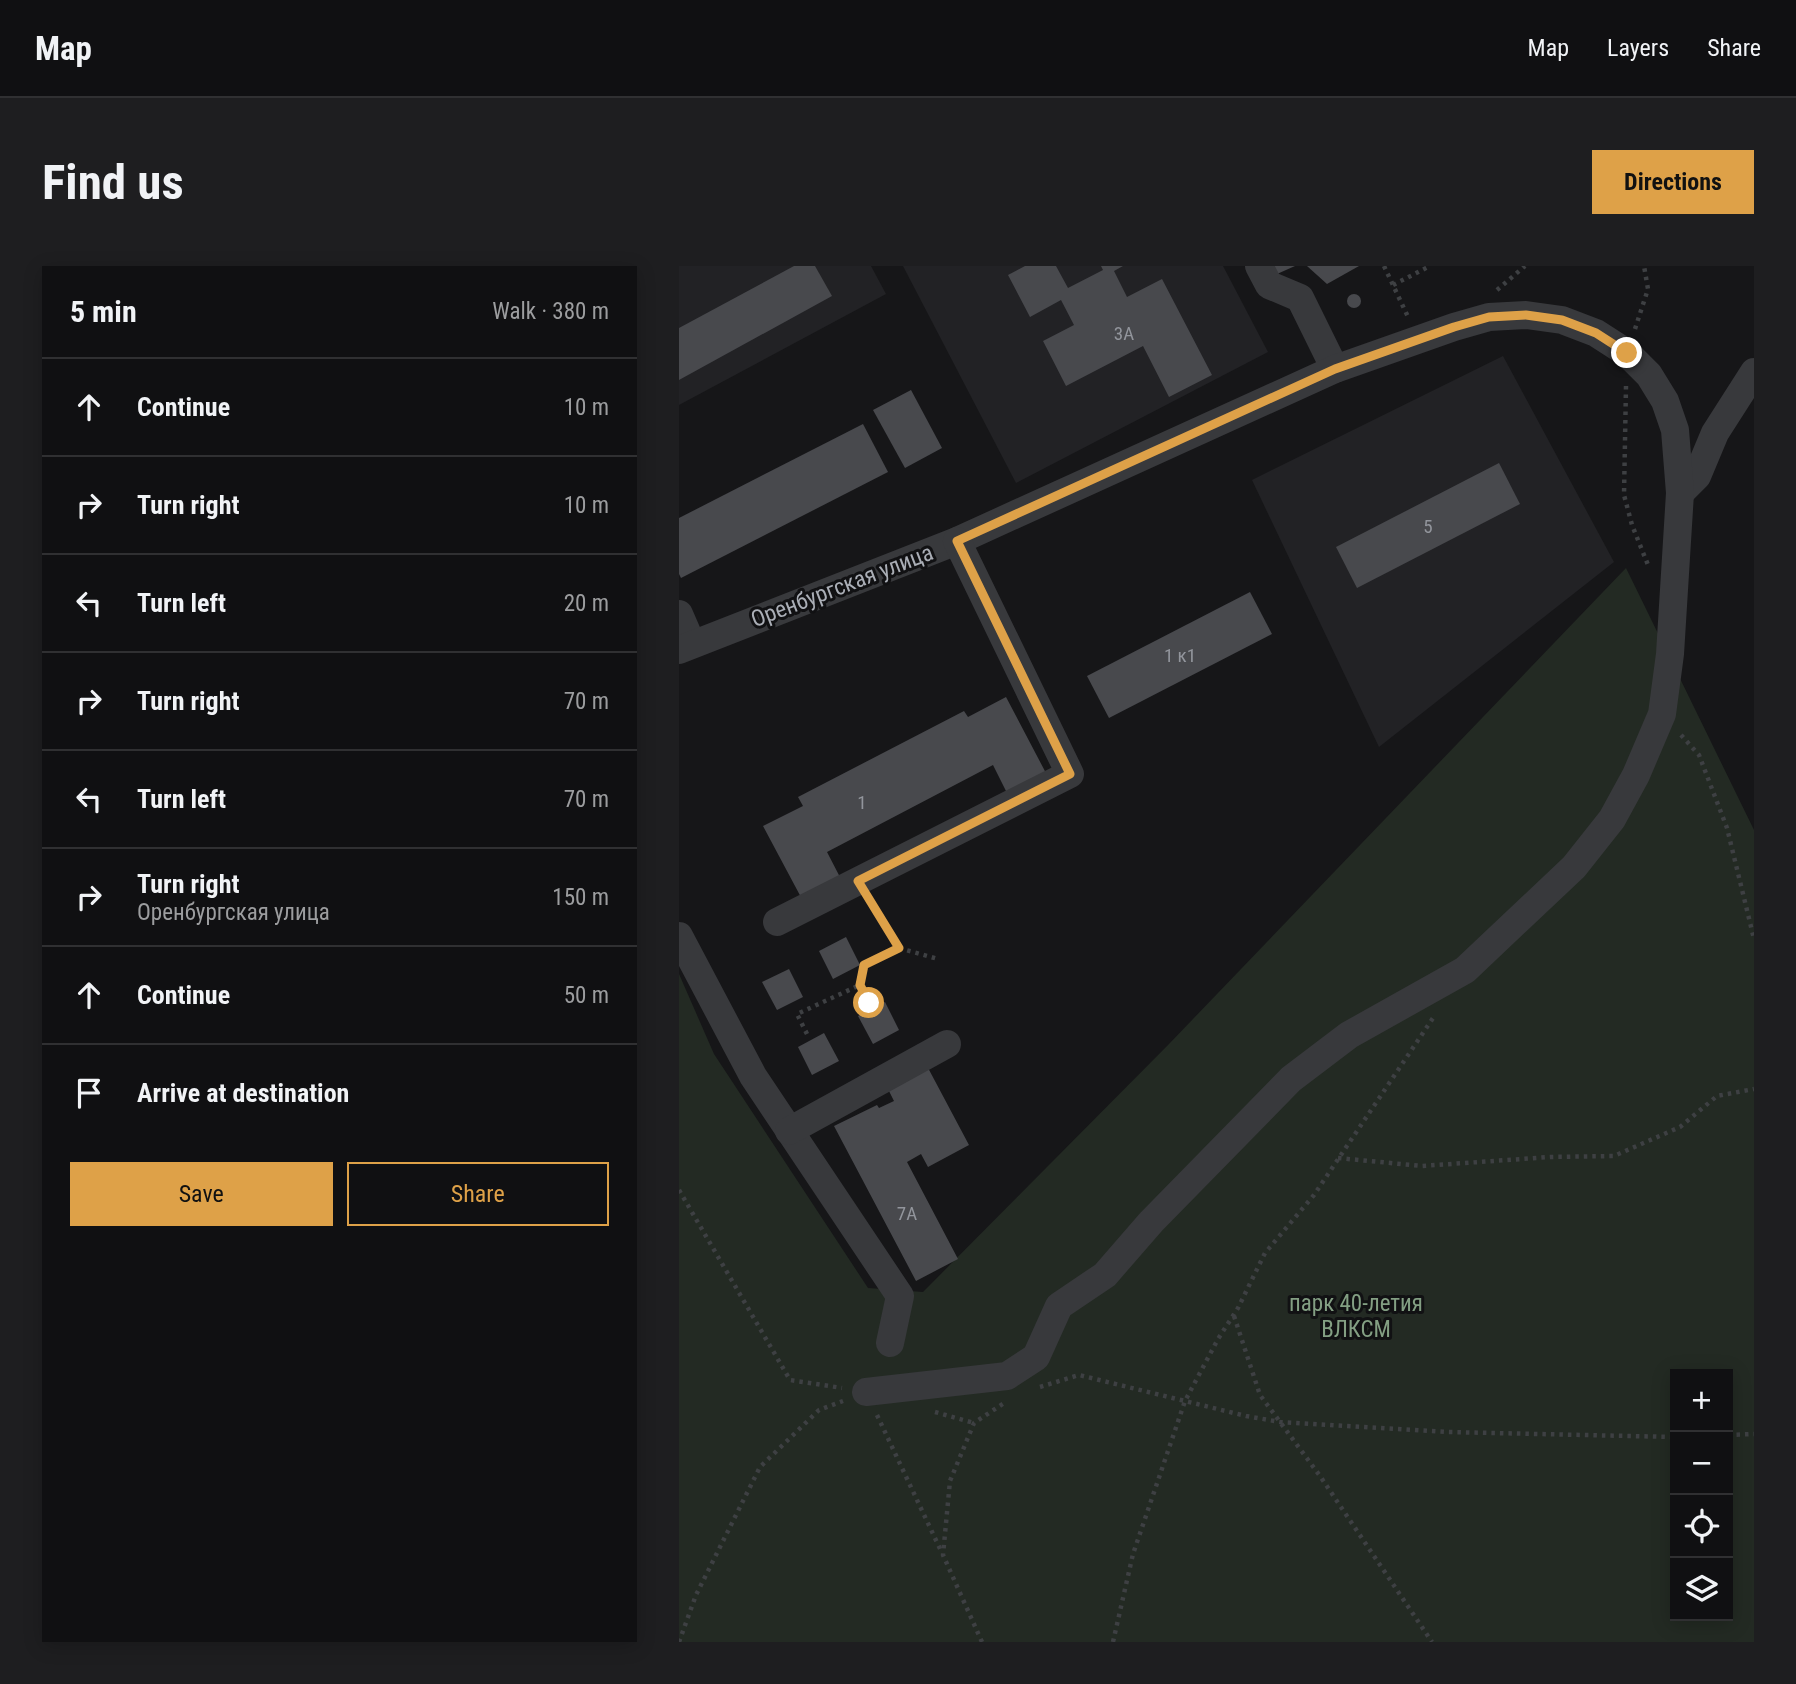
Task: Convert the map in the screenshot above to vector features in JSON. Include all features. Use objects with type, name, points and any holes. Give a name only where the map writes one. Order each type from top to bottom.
[{"type":"street","points":[[1259,266],[1269,285],[1300,298],[1335,369]]},
{"type":"street","name":"Оренбургская улица","points":[[679,614],[685,648],[957,541],[1335,369],[1489,317],[1526,315],[1562,320],[1596,333],[1627,353],[1649,374],[1665,401],[1675,430],[1680,493],[1670,654],[1662,714],[1636,775],[1612,820],[1574,867],[1465,970],[1349,1035],[1291,1079],[1151,1222],[1105,1275],[1059,1306],[1036,1357],[1012,1385]]},
{"type":"street","points":[[1680,493],[1697,476],[1715,433],[1754,372]]},
{"type":"street","points":[[777,922],[1070,774],[957,541]]},
{"type":"street","points":[[679,936],[753,1076],[900,1296],[890,1343]]},
{"type":"street","points":[[789,1131],[947,1044]]},
{"type":"street","points":[[866,1392],[1012,1385]]},
{"type":"path","points":[[1384,266],[1419,339]]},
{"type":"path","points":[[1393,285],[1430,266]]},
{"type":"path","points":[[1644,266],[1648,289],[1627,353],[1624,495],[1632,525],[1650,569]]},
{"type":"path","points":[[1662,714],[1699,755],[1727,828],[1754,939]]},
{"type":"path","points":[[858,881],[899,948]]},
{"type":"path","points":[[869,1003],[860,985],[864,965],[899,948],[938,959]]},
{"type":"path","points":[[807,1034],[797,1014],[860,985]]},
{"type":"path","points":[[1113,1642],[1133,1554],[1185,1401],[1265,1253],[1314,1195],[1435,1014]]},
{"type":"path","points":[[1338,1158],[1422,1166],[1550,1157],[1614,1156],[1680,1127],[1717,1096],[1754,1089]]},
{"type":"path","points":[[679,1190],[790,1380],[866,1392]]},
{"type":"path","points":[[1233,1315],[1260,1395],[1320,1476],[1432,1642]]},
{"type":"path","points":[[943,1555],[950,1481],[974,1423],[1012,1385],[1079,1375],[1280,1422],[1447,1432],[1670,1437]]},
{"type":"path","points":[[866,1392],[982,1642]]},
{"type":"path","points":[[679,1642],[697,1595],[760,1467],[819,1410],[866,1392]]},
{"type":"path","points":[[1733,1435],[1754,1434]]},
{"type":"shaded area","points":[[679,266],[871,266],[886,294],[679,405]]},
{"type":"shaded area","points":[[903,266],[1223,266],[1268,352],[1016,483]]},
{"type":"shaded area","points":[[1503,356],[1614,562],[1379,747],[1252,480]]},
{"type":"green space","name":"парк 40-летия ВЛКСМ","points":[[1626,568],[1754,830],[1754,1642],[679,1642],[679,974],[714,1054],[868,1288],[923,1292],[1169,1044]]},
{"type":"building","points":[[794,266],[815,266],[832,296],[679,380],[679,328]]},
{"type":"building","points":[[1025,266],[1056,266],[1068,288],[1103,270],[1101,266],[1123,266],[1114,271],[1127,297],[1162,279],[1212,375],[1169,397],[1143,346],[1066,386],[1043,341],[1074,325],[1061,300],[1030,317],[1008,275]]},
{"type":"building","points":[[1273,266],[1295,266],[1277,274]]},
{"type":"building","points":[[1307,266],[1359,266],[1327,284]]},
{"type":"building","points":[[1354,294],[1359,296],[1359,306],[1354,308],[1349,306],[1347,301],[1349,296]]},
{"type":"building","points":[[911,390],[942,448],[905,468],[873,410]]},
{"type":"building","points":[[863,424],[888,472],[681,578],[679,518]]},
{"type":"building","points":[[1499,463],[1520,504],[1357,588],[1336,547]]},
{"type":"building","points":[[1250,592],[1272,634],[1109,718],[1087,676]]},
{"type":"building","points":[[1006,697],[1047,775],[1008,795],[993,765],[827,852],[842,881],[803,901],[763,826],[803,806],[798,797],[964,711],[968,717]]},
{"type":"building","points":[[846,937],[860,965],[833,979],[819,951]]},
{"type":"building","points":[[789,969],[803,997],[777,1010],[762,982]]},
{"type":"building","points":[[885,1002],[899,1030],[873,1044],[858,1016]]},
{"type":"building","points":[[824,1033],[839,1061],[812,1075],[798,1047]]},
{"type":"building","points":[[927,1066],[969,1145],[928,1167],[921,1154],[907,1162],[958,1259],[916,1281],[834,1126],[877,1105],[879,1108],[894,1101],[887,1087]]},
{"type":"route","points":[[869,1003],[860,985],[864,965],[899,948],[858,881],[1070,774],[957,541],[1335,369],[1489,317],[1526,315],[1562,320],[1596,333],[1627,353]]}]
